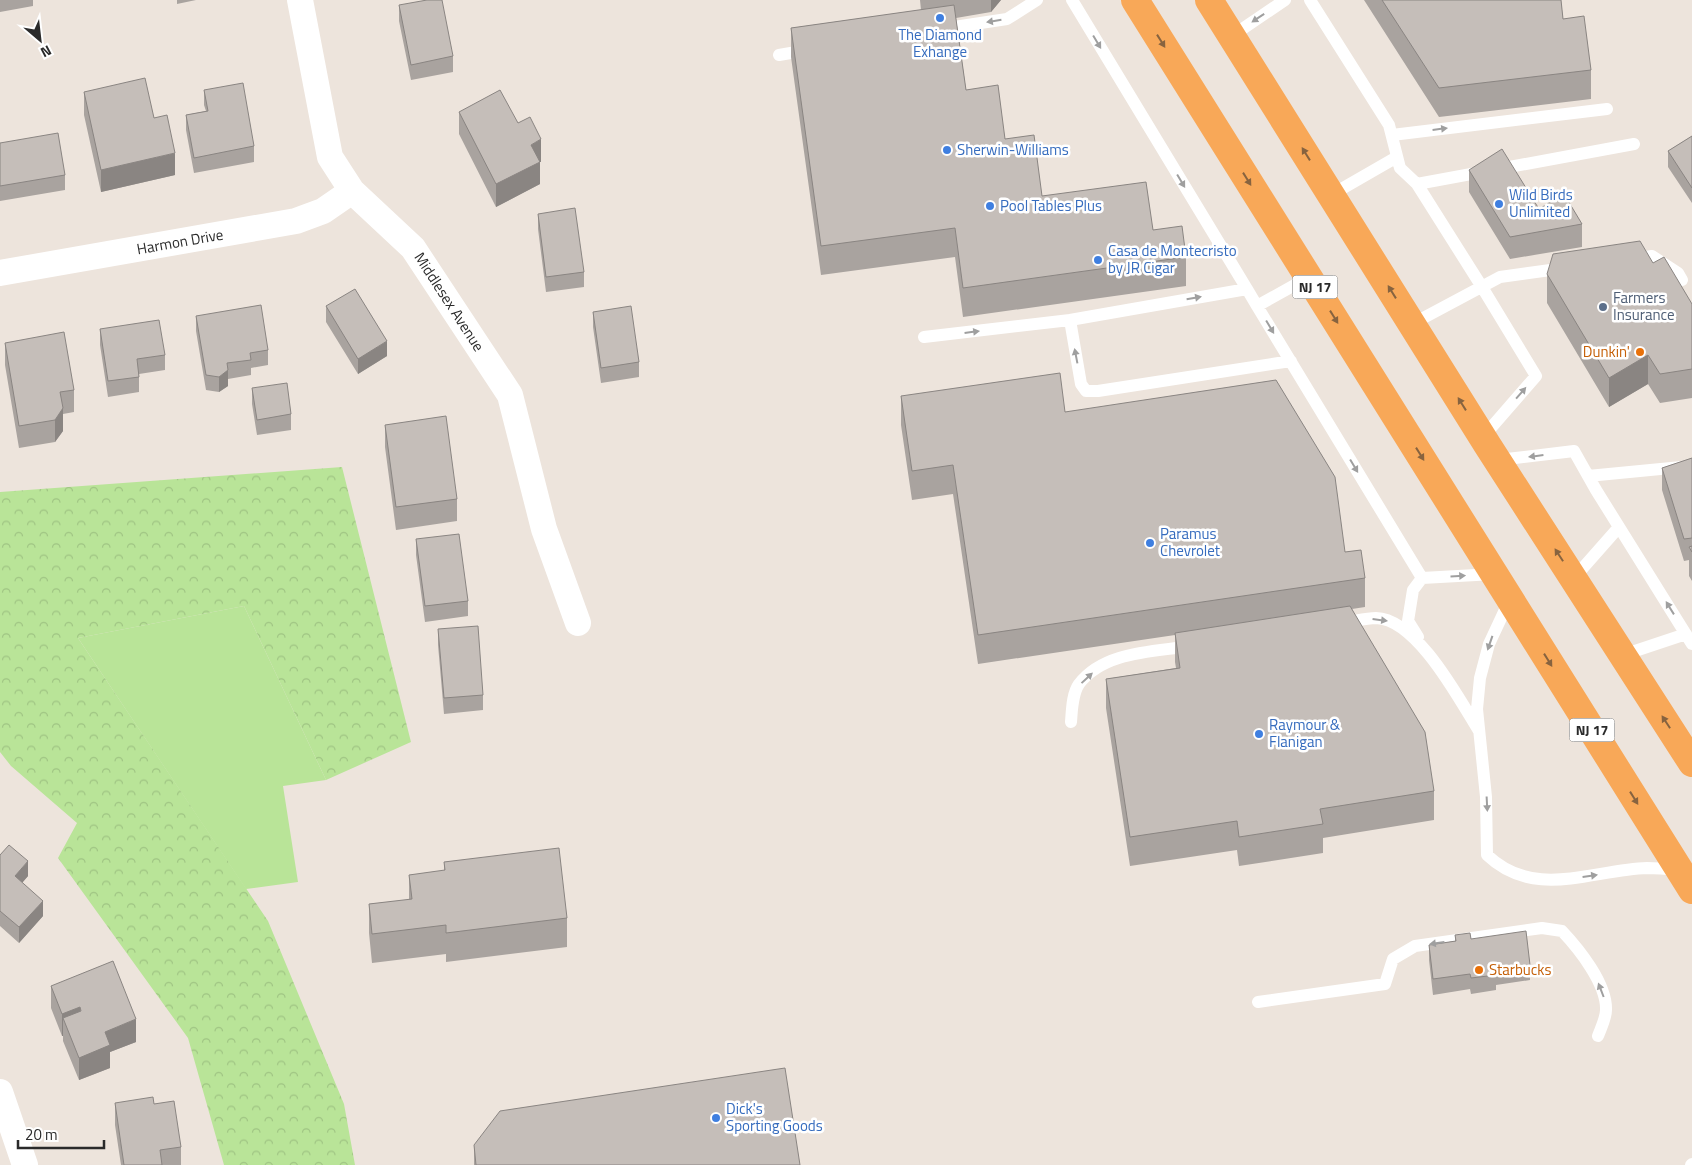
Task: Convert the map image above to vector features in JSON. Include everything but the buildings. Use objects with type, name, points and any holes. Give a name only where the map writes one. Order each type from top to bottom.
[{"type":"highway","name":"NJ 17","points":[[1135,0],[1688,885]]},
{"type":"highway","points":[[1209,0],[1483,437],[1623,655],[1690,753]]},
{"type":"street","name":"Middlesex Avenue","points":[[300,0],[330,157],[352,191],[414,248],[510,395],[544,529],[578,623]]},
{"type":"street","name":"Harmon Drive","points":[[0,273],[296,221],[322,211],[352,191]]},
{"type":"street","points":[[0,1092],[15,1155]]},
{"type":"lane","points":[[929,31],[1007,19],[1037,0]]},
{"type":"lane","points":[[1072,0],[1422,578]]},
{"type":"lane","points":[[1232,36],[1285,0]]},
{"type":"lane","points":[[1310,0],[1389,125],[1400,168],[1417,184],[1536,376],[1483,437]]},
{"type":"lane","points":[[780,54],[816,49]]},
{"type":"lane","points":[[1392,135],[1607,109]]},
{"type":"lane","points":[[1417,184],[1634,144]]},
{"type":"lane","points":[[1331,195],[1397,157]]},
{"type":"lane","points":[[1623,260],[1652,256],[1678,273],[1682,280]]},
{"type":"lane","points":[[1412,324],[1500,277],[1576,267]]},
{"type":"lane","points":[[1258,306],[1309,277]]},
{"type":"lane","points":[[924,337],[1070,320],[1247,289]]},
{"type":"lane","points":[[1070,320],[1081,384],[1086,390],[1098,391],[1291,361]]},
{"type":"lane","points":[[1498,460],[1574,452],[1689,639],[1623,655]]},
{"type":"lane","points":[[1588,476],[1692,466]]},
{"type":"lane","points":[[1574,578],[1619,527]]},
{"type":"lane","points":[[1479,731],[1408,621],[1413,590],[1422,578],[1495,574]]},
{"type":"lane","points":[[1510,599],[1489,644],[1480,678],[1477,708],[1486,797],[1486,855],[1500,868],[1532,879],[1549,881],[1647,868],[1688,885]]},
{"type":"lane","points":[[1328,625],[1376,618],[1394,622],[1423,645]]},
{"type":"lane","points":[[1071,722],[1073,702],[1079,685],[1098,667],[1123,656],[1201,644]]},
{"type":"lane","points":[[1258,1002],[1385,984],[1393,959],[1415,946],[1542,928],[1562,931],[1580,951],[1602,990],[1606,1010],[1598,1036]]},
{"type":"green space","points":[[342,467],[411,742],[326,780],[244,606],[78,638],[268,921],[344,1104],[355,1165],[224,1165],[188,1038],[58,858],[77,823],[11,766],[0,752],[0,492]]},
{"type":"green space","points":[[244,606],[326,780],[283,786],[298,882],[246,889],[78,638]]},
{"type":"place","name":"The Diamond Exhange","points":[[940,18]]},
{"type":"place","name":"Sherwin-Williams","points":[[947,150]]},
{"type":"place","name":"Wild Birds Unlimited","points":[[1499,204]]},
{"type":"place","name":"Pool Tables Plus","points":[[990,206]]},
{"type":"place","name":"Casa de Montecristo by JR Cigar","points":[[1098,260]]},
{"type":"place","name":"Farmers Insurance","points":[[1603,307]]},
{"type":"place","name":"Dunkin'","points":[[1640,352]]},
{"type":"place","name":"Paramus Chevrolet","points":[[1150,543]]},
{"type":"place","name":"Raymour & Flanigan","points":[[1259,734]]},
{"type":"place","name":"Starbucks","points":[[1479,970]]},
{"type":"place","name":"Dick's Sporting Goods","points":[[716,1118]]}]
